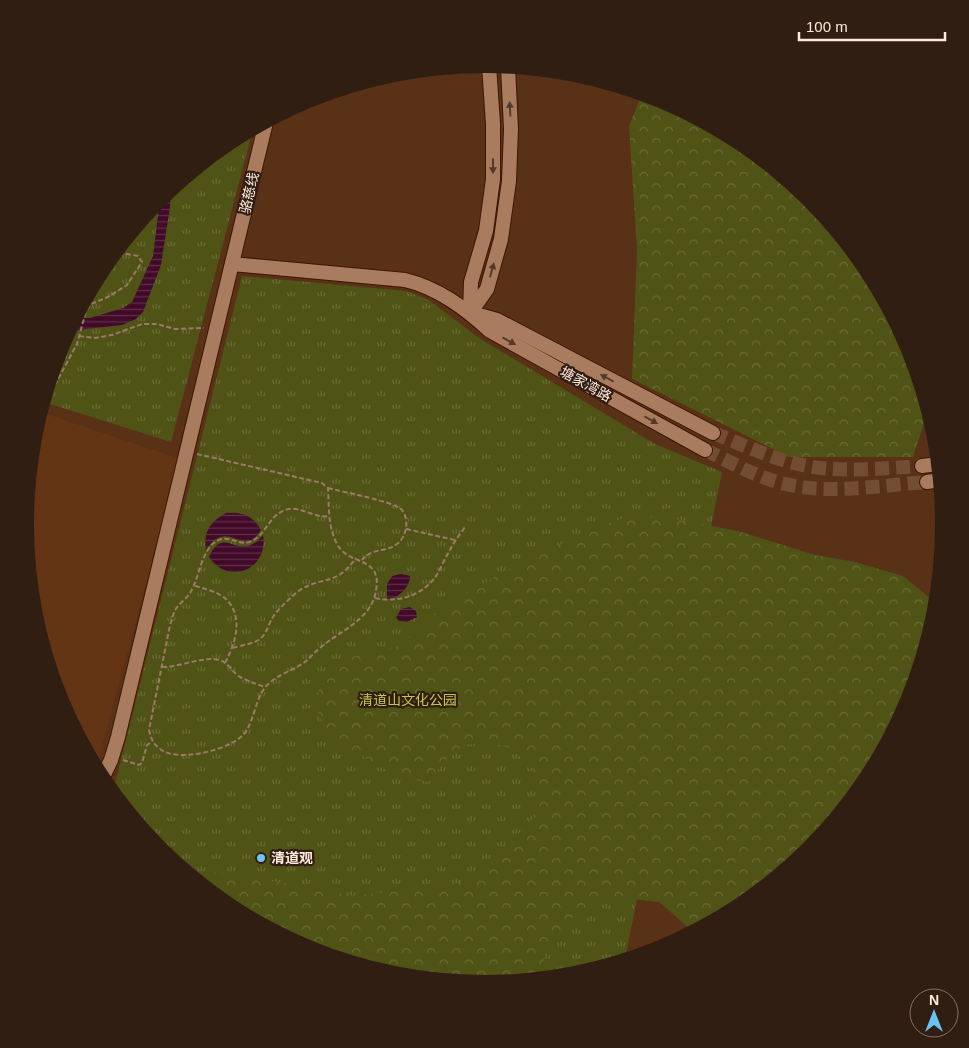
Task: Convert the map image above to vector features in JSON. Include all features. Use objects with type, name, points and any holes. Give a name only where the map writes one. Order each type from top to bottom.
[{"type":"street","points":[[470,313],[471,282],[486,231],[493,179],[493,124],[490,73]]},
{"type":"street","points":[[470,313],[487,289],[502,239],[509,172],[511,129],[508,74]]},
{"type":"street","name":"骆慈线","points":[[107,769],[118,737],[264,131]]},
{"type":"street","name":"塘家湾路","points":[[232,264],[405,280],[432,288],[470,313],[490,331],[705,450]]},
{"type":"street","name":"塘家湾路","points":[[470,313],[497,320],[713,432]]},
{"type":"street","points":[[922,466],[931,465]]},
{"type":"path","points":[[91,304],[108,297],[127,285],[142,262],[138,256],[124,254]]},
{"type":"path","points":[[58,379],[77,344],[84,317]]},
{"type":"path","points":[[79,336],[95,338],[112,335],[142,324],[157,324],[175,328],[217,328]]},
{"type":"path","points":[[187,451],[322,483],[328,488],[390,504],[402,510],[407,522],[406,534],[396,544],[385,549],[372,551],[362,561]]},
{"type":"path","points":[[328,488],[330,516],[336,543],[342,551],[369,565],[376,576],[375,598],[365,613],[353,624],[320,647],[311,658],[269,683],[260,696],[250,724],[244,734],[234,743],[217,750],[178,755],[170,755],[160,750],[152,742],[149,730],[170,625],[175,610],[194,586],[202,560],[217,540],[226,539],[241,543],[253,541],[276,515],[282,511],[302,509],[325,517],[330,516]]},
{"type":"path","points":[[375,598],[388,601],[400,600],[421,591],[436,576],[466,526]]},
{"type":"path","points":[[406,529],[456,540]]},
{"type":"path","points":[[233,648],[259,640],[279,609],[294,595],[316,584],[339,577],[348,570],[356,558]]},
{"type":"path","points":[[194,586],[214,592],[226,599],[233,609],[236,622],[236,637],[233,648],[225,663]]},
{"type":"path","points":[[162,667],[181,666],[210,659],[220,660],[239,676],[266,687]]},
{"type":"path","points":[[112,757],[139,765],[142,763],[147,745],[152,742]]},
{"type":"shaded area","points":[[170,201],[161,265],[143,312],[136,319],[122,325],[78,330],[84,318],[90,318],[123,308],[132,302],[153,256],[158,214]]},
{"type":"shaded area","points":[[47,414],[180,459],[99,757],[80,723],[68,696],[49,641],[42,612],[35,553],[34,524],[38,465]]},
{"type":"shaded area","points":[[226,513],[237,513],[246,516],[254,521],[261,530],[254,538],[248,541],[221,537],[214,541],[206,550],[205,544],[209,528]]},
{"type":"shaded area","points":[[263,535],[263,547],[260,557],[254,565],[245,570],[236,572],[226,571],[217,566],[209,557],[220,543],[247,546]]},
{"type":"shaded area","points":[[401,574],[410,576],[406,588],[399,595],[387,599],[387,584],[392,576]]},
{"type":"shaded area","points":[[410,607],[416,611],[417,617],[407,622],[399,621],[396,617],[401,609]]},
{"type":"green space","points":[[639,101],[684,120],[735,149],[759,166],[803,205],[823,227],[842,250],[875,299],[901,352],[924,423],[913,457],[789,457],[632,379],[637,251],[629,126]]},
{"type":"green space","points":[[250,139],[171,442],[50,404],[68,352],[80,325],[94,299],[127,250],[166,205],[187,185],[210,166]]},
{"type":"green space","name":"清道山文化公园","points":[[242,276],[406,291],[429,300],[479,338],[655,444],[722,472],[626,952],[572,966],[543,971],[484,975],[426,971],[397,966],[340,951],[285,928],[234,899],[210,882],[166,843],[116,782]]},
{"type":"green space","points":[[628,516],[676,519],[738,531],[815,555],[855,562],[903,576],[929,597],[920,641],[911,669],[889,723],[875,749],[842,798],[803,843],[782,863],[735,899],[687,926],[659,902],[623,898],[598,901],[566,922],[545,954],[541,971],[484,975],[426,971],[397,966],[340,951],[285,928],[259,914],[234,899],[198,872],[228,873],[354,896],[459,883],[497,857],[533,818],[538,791],[530,766],[511,748],[490,743],[463,745],[445,761],[429,782],[404,779],[344,745],[323,724],[316,707],[321,679],[337,660],[395,647],[421,629],[432,615],[503,572],[584,533]]},
{"type":"tunnel","points":[[713,433],[771,456],[807,466],[850,470],[922,466]]},
{"type":"tunnel","points":[[705,450],[765,478],[803,487],[838,489],[927,482]]},
{"type":"place","name":"清道观","points":[[261,858]]}]
